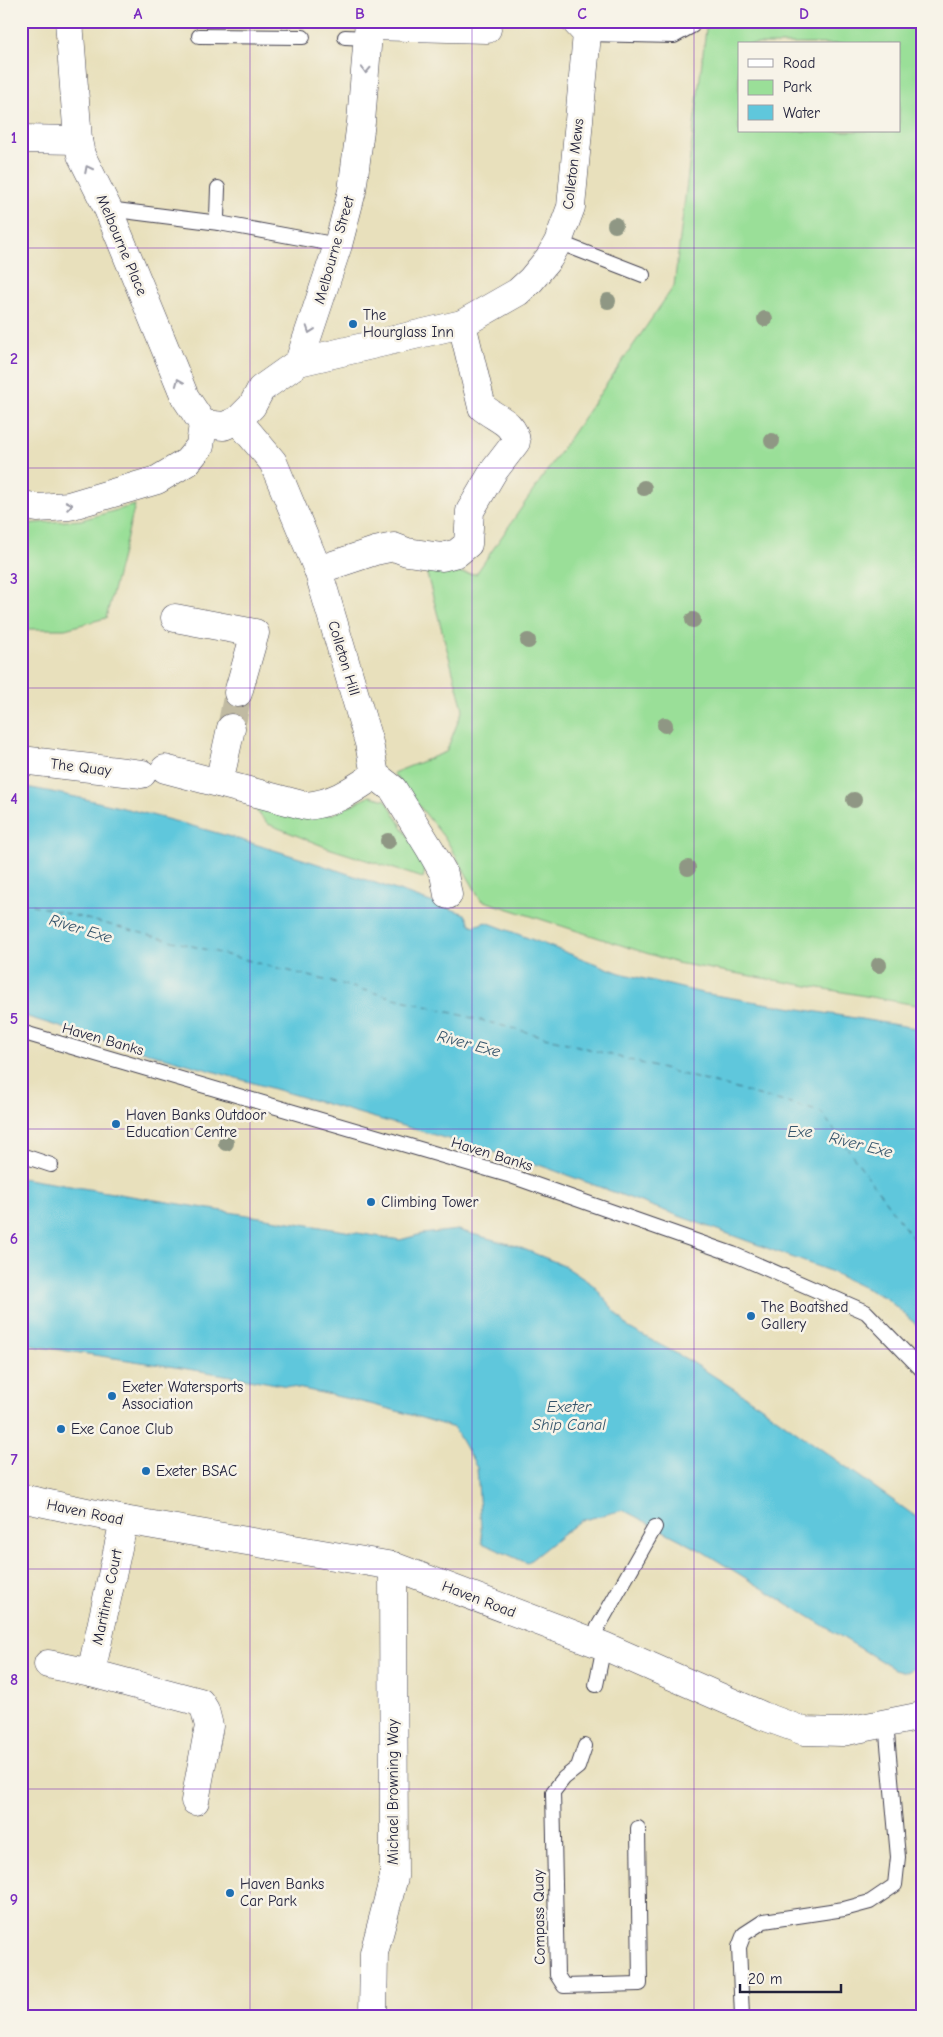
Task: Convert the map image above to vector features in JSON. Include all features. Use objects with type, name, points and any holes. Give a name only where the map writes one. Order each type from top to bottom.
[{"type":"street","name":"Melbourne Place","points":[[69,21],[78,140],[81,155],[108,209],[185,397],[203,424]]},
{"type":"street","name":"Colleton Mews","points":[[299,362],[462,324],[518,292],[542,268],[558,242],[570,207],[581,27]]},
{"type":"street","points":[[363,31],[487,29]]},
{"type":"street","name":"Melbourne Street","points":[[299,362],[338,245],[352,191],[361,122],[363,31]]},
{"type":"street","points":[[21,139],[78,140]]},
{"type":"street","points":[[318,570],[375,551],[394,547],[407,552],[442,557],[457,553],[468,544],[470,511],[493,472],[516,442],[516,432],[511,426],[482,407],[462,324]]},
{"type":"street","points":[[21,504],[37,508],[69,506],[157,480],[187,462],[200,446],[203,424],[224,426],[238,420],[252,406],[261,389],[299,362]]},
{"type":"street","name":"Colleton Hill","points":[[238,420],[273,462],[318,570],[369,743],[375,775]]},
{"type":"street","points":[[175,618],[256,633],[238,693]]},
{"type":"street","points":[[219,783],[231,728]]},
{"type":"street","name":"The Quay","points":[[21,760],[153,772],[219,783],[306,806],[324,804],[342,797],[375,775]]},
{"type":"street","points":[[375,775],[393,789],[430,849],[444,874],[448,894]]},
{"type":"street","name":"Haven Road","points":[[21,1498],[124,1520],[393,1566],[597,1643],[763,1716],[804,1731],[842,1732],[922,1716]]},
{"type":"street","name":"Maritime Court","points":[[91,1674],[124,1520]]},
{"type":"street","name":"Michael Browning Way","points":[[373,2016],[374,1953],[394,1877],[393,1566]]},
{"type":"street","points":[[48,1664],[200,1702],[205,1710],[209,1726],[195,1801]]},
{"type":"lane","points":[[581,27],[674,36],[692,26],[692,21]]},
{"type":"lane","points":[[199,36],[303,37]]},
{"type":"lane","points":[[218,188],[217,218],[219,223]]},
{"type":"lane","points":[[108,209],[219,223],[338,245]]},
{"type":"lane","points":[[558,242],[643,275]]},
{"type":"lane","name":"Haven Banks","points":[[21,1032],[508,1175],[733,1254],[866,1312],[922,1370]]},
{"type":"lane","points":[[21,1155],[51,1164]]},
{"type":"lane","points":[[596,1685],[597,1643],[655,1527]]},
{"type":"lane","points":[[742,2016],[739,1947],[744,1934],[764,1921],[844,1909],[870,1902],[895,1885],[898,1857],[886,1723]]},
{"type":"lane","name":"Compass Quay","points":[[584,1746],[578,1767],[564,1778],[553,1792],[557,1975],[564,1986],[640,1984],[638,1828]]},
{"type":"green space","points":[[707,21],[922,21],[922,1006],[677,963],[481,900],[447,841],[393,773],[446,752],[463,709],[426,571],[476,574],[674,286]]},
{"type":"green space","points":[[135,505],[106,618],[65,629],[21,629],[21,524],[81,520]]},
{"type":"green space","points":[[370,796],[386,800],[426,866],[423,878],[328,848],[268,824],[251,805],[305,817],[333,814]]},
{"type":"water","name":"Exe","points":[[21,786],[78,797],[190,825],[301,858],[465,914],[470,924],[474,926],[486,922],[620,973],[702,993],[922,1029],[922,1330],[886,1298],[827,1270],[542,1166],[21,1015]]},
{"type":"water","name":"Exeter Ship Canal","points":[[21,1178],[400,1240],[422,1234],[458,1230],[516,1246],[563,1265],[593,1285],[629,1328],[692,1362],[759,1405],[922,1521],[922,1658],[914,1668],[906,1672],[894,1669],[700,1550],[623,1510],[580,1521],[527,1563],[482,1543],[477,1468],[454,1428],[401,1412],[294,1387],[21,1344]]},
{"type":"ferry route","points":[[21,902],[519,1030],[821,1112],[922,1251]]},
{"type":"tunnel","points":[[231,728],[238,693]]},
{"type":"place","name":"The Hourglass Inn","points":[[353,324]]},
{"type":"place","name":"Haven Banks Outdoor Education Centre","points":[[116,1124]]},
{"type":"place","name":"Climbing Tower","points":[[371,1202]]},
{"type":"place","name":"The Boatshed Gallery","points":[[751,1316]]},
{"type":"place","name":"Exeter Watersports Association","points":[[112,1396]]},
{"type":"place","name":"Exe Canoe Club","points":[[61,1429]]},
{"type":"place","name":"Exeter BSAC","points":[[146,1471]]},
{"type":"place","name":"Haven Banks Car Park","points":[[230,1893]]},
{"type":"water label","name":"River Exe","points":[[81,928]]},
{"type":"water label","name":"River Exe","points":[[469,1043]]},
{"type":"water label","name":"River Exe","points":[[861,1144]]}]
